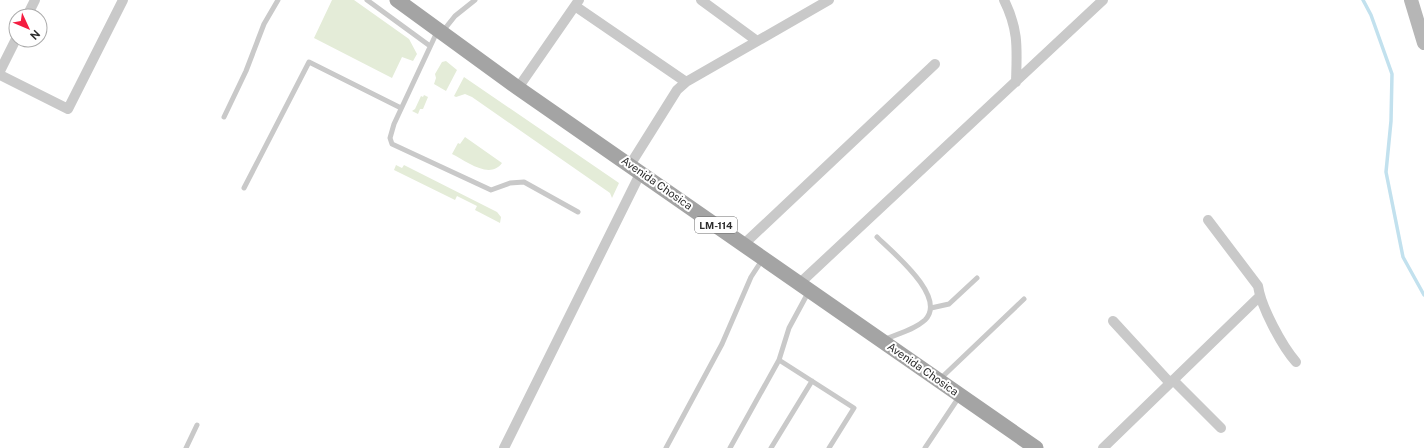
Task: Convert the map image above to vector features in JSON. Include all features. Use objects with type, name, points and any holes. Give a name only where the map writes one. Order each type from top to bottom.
[{"type":"main road","name":"Avenida Chosica","points":[[397,0],[518,88],[636,168],[1036,448]]},
{"type":"main road","points":[[1411,0],[1424,43]]},
{"type":"street","points":[[0,75],[68,109],[123,0]]},
{"type":"street","points":[[701,0],[758,41]]},
{"type":"street","points":[[504,448],[636,168],[677,90],[686,82],[829,0]]},
{"type":"street","points":[[1004,0],[1013,17],[1017,36],[1016,82]]},
{"type":"street","points":[[805,287],[1016,82],[1103,0]]},
{"type":"street","points":[[518,88],[577,3],[686,82]]},
{"type":"street","points":[[0,71],[12,48]]},
{"type":"street","points":[[744,244],[935,64]]},
{"type":"street","points":[[1208,220],[1258,286],[1260,297],[1287,351],[1296,362]]},
{"type":"street","points":[[1102,448],[1260,297]]},
{"type":"street","points":[[1113,321],[1171,382],[1221,428]]},
{"type":"lane","points":[[224,117],[246,71],[264,24],[278,0]]},
{"type":"lane","points":[[367,0],[430,46]]},
{"type":"lane","points":[[475,0],[440,30],[430,46],[400,108],[390,133],[392,144],[491,190],[510,183],[524,182],[578,212]]},
{"type":"lane","points":[[244,188],[309,62],[400,108]]},
{"type":"lane","points":[[877,237],[924,286],[931,308],[926,319],[920,324],[882,340]]},
{"type":"lane","points":[[666,448],[722,344],[751,277],[763,258]]},
{"type":"lane","points":[[931,308],[949,304],[977,278]]},
{"type":"lane","points":[[730,448],[779,360],[789,328],[805,287]]},
{"type":"lane","points":[[939,380],[1024,299]]},
{"type":"lane","points":[[779,360],[854,408],[829,448]]},
{"type":"lane","points":[[771,448],[812,381]]},
{"type":"lane","points":[[925,448],[960,395]]},
{"type":"lane","points":[[186,448],[197,425]]},
{"type":"green space","points":[[332,0],[354,0],[409,39],[417,54],[413,61],[402,57],[392,78],[314,38]]},
{"type":"green space","points":[[446,61],[457,70],[446,91],[434,84],[436,78],[435,74],[442,62]]},
{"type":"green space","points":[[464,77],[619,183],[612,198],[610,193],[472,97],[465,94],[456,97],[454,96]]},
{"type":"green space","points":[[424,95],[428,97],[423,109],[420,109],[418,114],[412,111],[415,109],[421,96],[423,97]]},
{"type":"green space","points":[[465,137],[502,163],[497,168],[491,170],[478,168],[452,154],[458,143],[460,144]]},
{"type":"green space","points":[[396,165],[402,168],[404,165],[497,212],[501,217],[500,223],[475,210],[477,206],[457,196],[455,200],[394,170]]},
{"type":"waterway","points":[[1363,0],[1371,15],[1392,74],[1391,121],[1386,172],[1403,257],[1424,295]]}]
